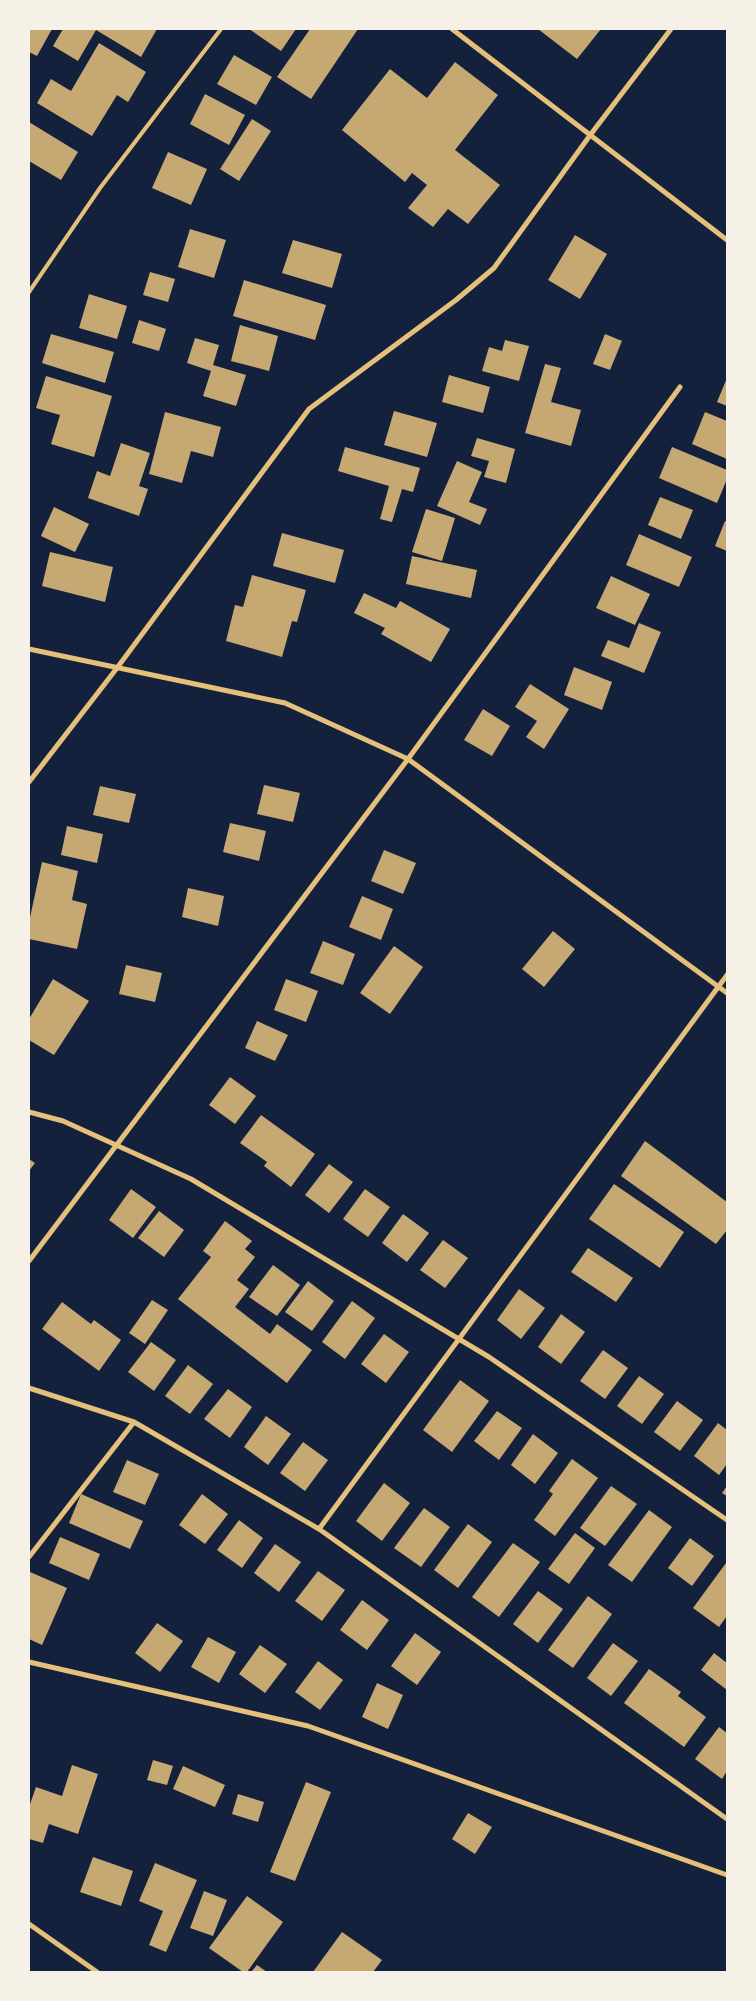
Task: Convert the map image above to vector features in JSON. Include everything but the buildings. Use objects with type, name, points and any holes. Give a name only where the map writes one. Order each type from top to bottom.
[{"type":"street","points":[[452,29],[727,240]]},
{"type":"street","points":[[29,782],[117,668],[309,409],[456,300],[494,268],[590,134],[671,29]]},
{"type":"street","points":[[29,1260],[408,759],[680,386]]},
{"type":"street","points":[[29,649],[285,703],[408,759],[727,993]]},
{"type":"street","points":[[319,1529],[727,975]]},
{"type":"street","points":[[29,1112],[63,1121],[191,1179],[489,1357],[727,1520]]},
{"type":"street","points":[[29,1388],[134,1422],[319,1529],[727,1819]]},
{"type":"street","points":[[29,1557],[134,1422]]},
{"type":"street","points":[[29,1662],[308,1726],[727,1875]]},
{"type":"street","points":[[29,1924],[97,1972]]},
{"type":"lane","points":[[29,292],[100,188],[221,29]]}]
